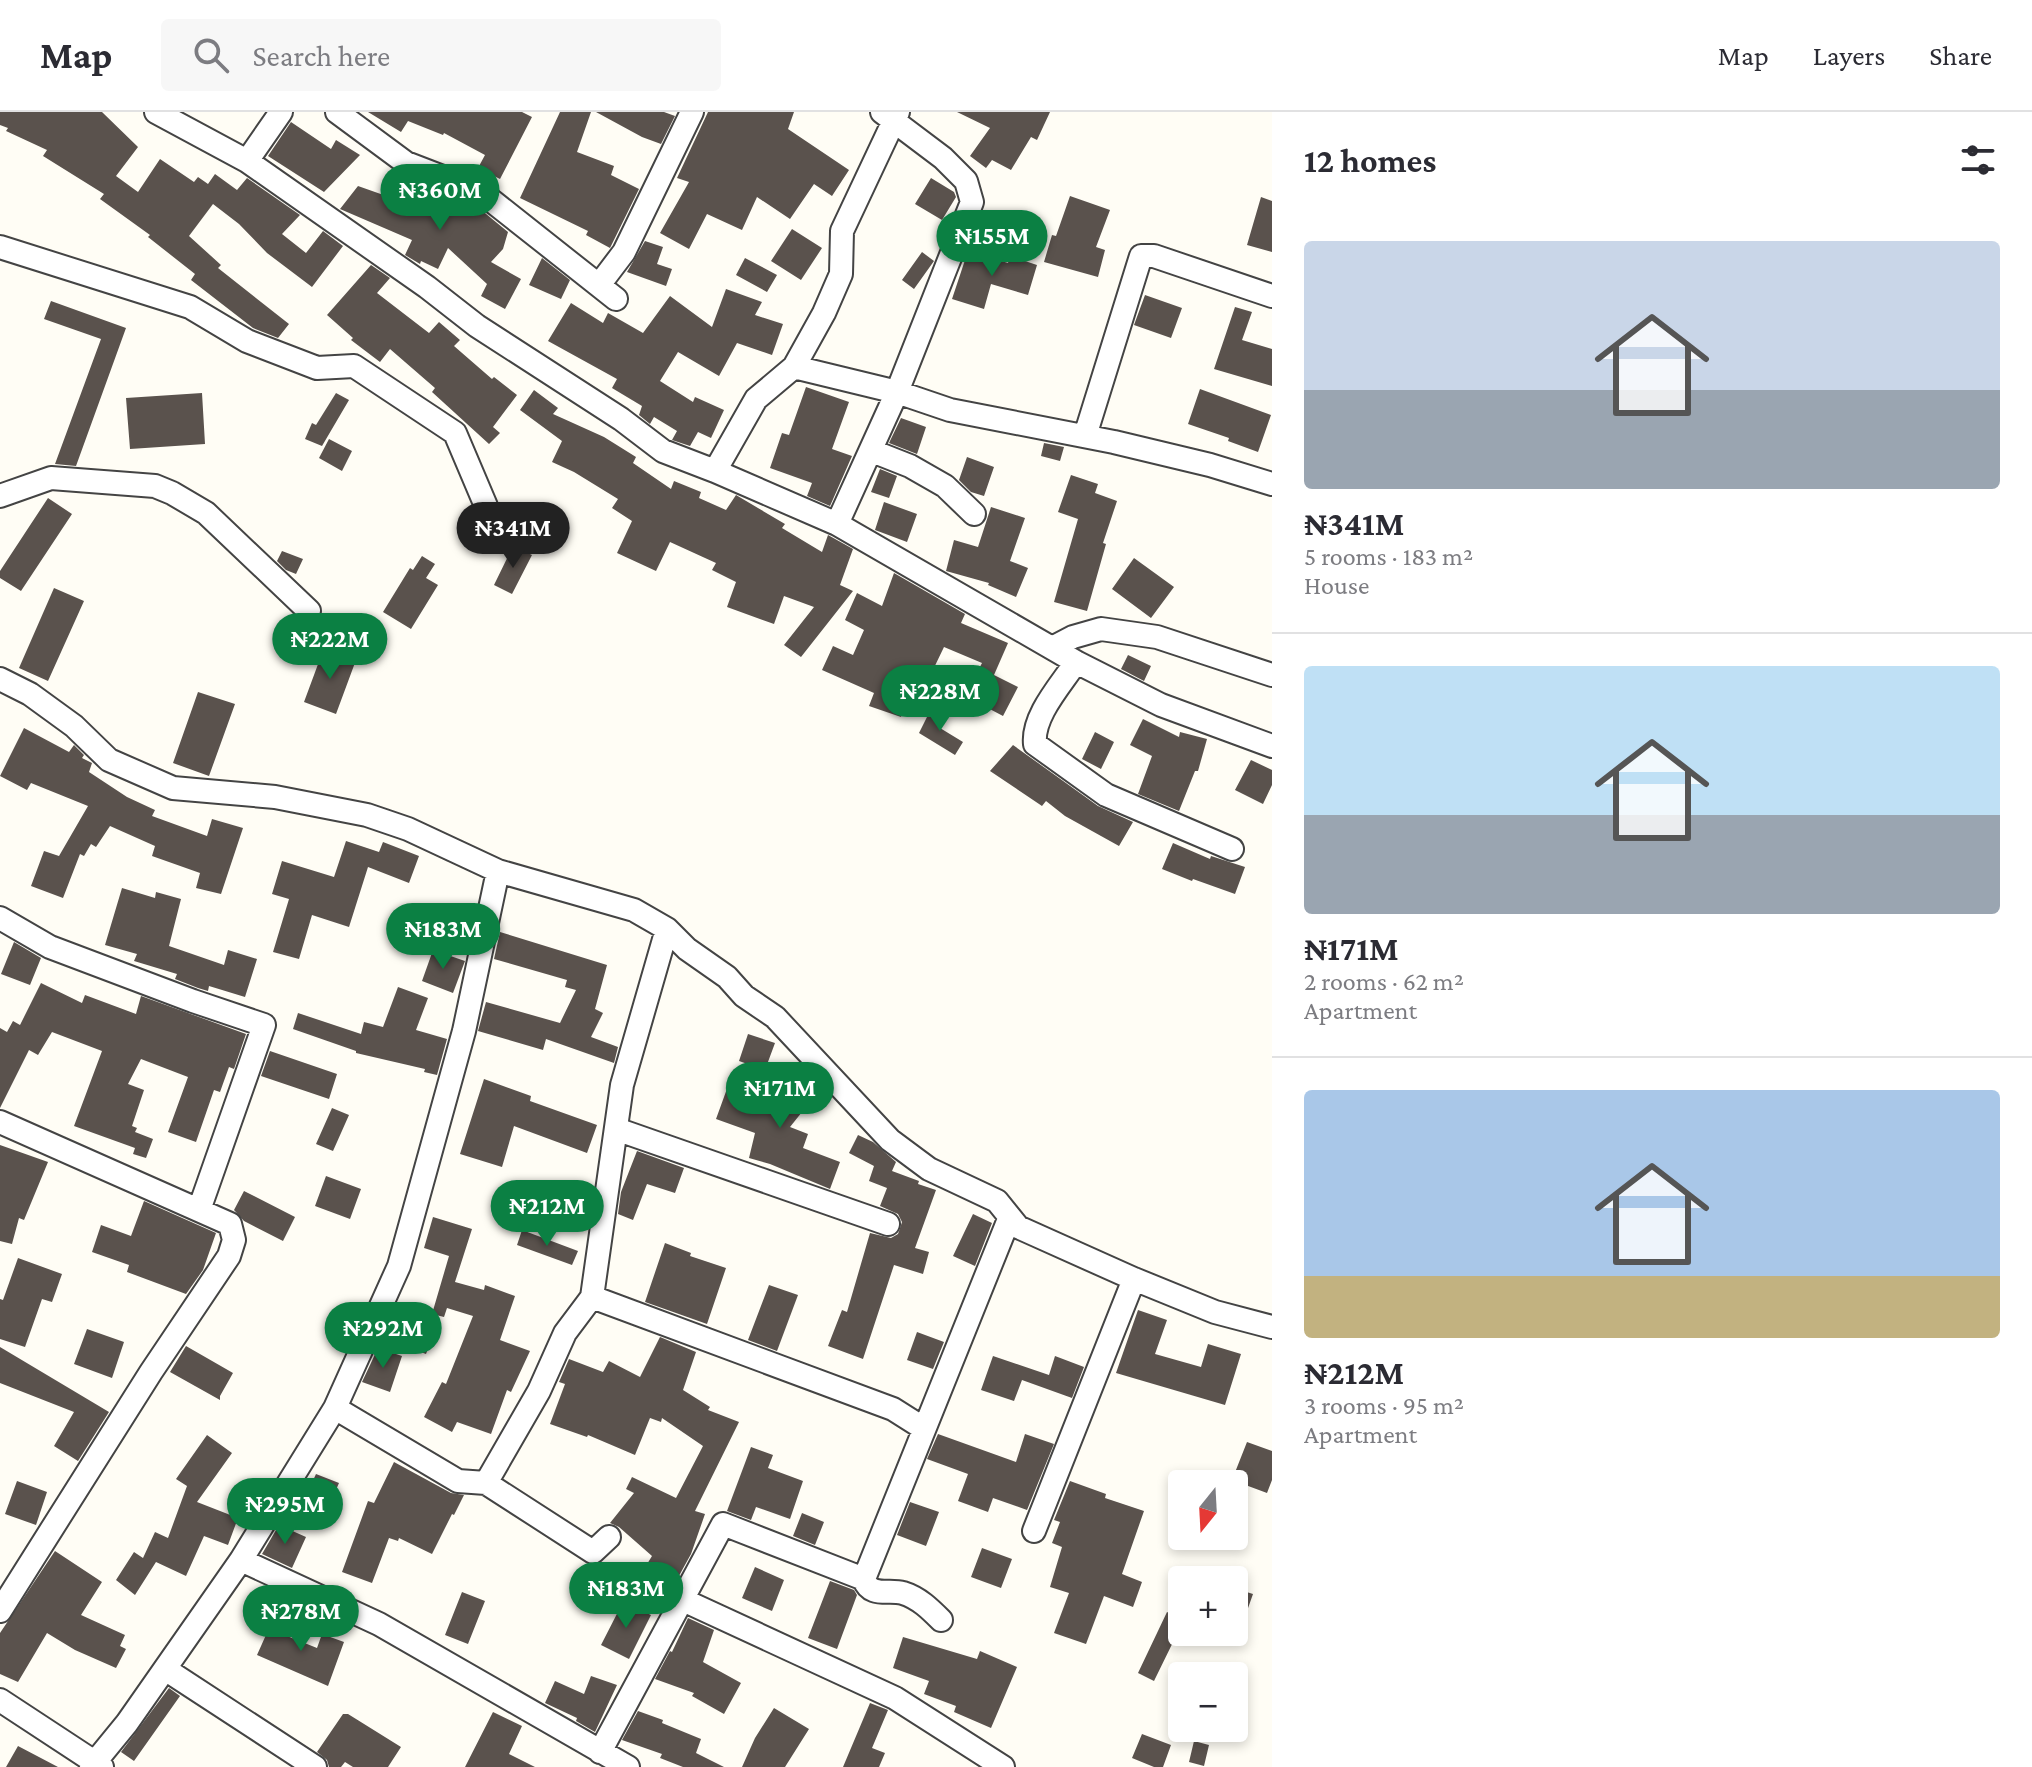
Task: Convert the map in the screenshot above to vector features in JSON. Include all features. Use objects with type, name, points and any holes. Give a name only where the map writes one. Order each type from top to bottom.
[{"type":"street","points":[[156,112],[247,161],[427,287],[477,326],[621,419],[663,451],[837,524],[1076,662],[1161,705],[1272,746]]},
{"type":"street","points":[[247,161],[281,112]]},
{"type":"street","points":[[337,112],[406,163],[487,197],[608,292],[624,252],[692,112]]},
{"type":"street","points":[[715,471],[756,399],[794,367],[841,274],[842,231],[892,115],[966,181],[972,202],[897,392],[837,524]]},
{"type":"street","points":[[0,247],[190,307],[247,341],[317,368],[354,366],[455,433],[486,506]]},
{"type":"street","points":[[1085,436],[1141,256],[1154,256],[1272,296]]},
{"type":"street","points":[[794,367],[897,392],[950,410],[1085,436],[1210,465],[1272,484]]},
{"type":"street","points":[[872,451],[910,466],[945,486],[974,514]]},
{"type":"street","points":[[0,496],[51,478],[155,486],[206,513],[309,611]]},
{"type":"street","points":[[1052,648],[1073,637],[1101,629],[1157,637],[1272,675]]},
{"type":"street","points":[[1076,662],[1040,718],[1034,733],[1035,744],[1106,795],[1232,849]]},
{"type":"street","points":[[0,679],[30,694],[74,726],[109,760],[173,788],[275,797],[367,815],[408,829],[498,871],[634,910],[667,929],[687,949],[727,977],[744,996],[775,1017],[890,1140],[929,1169],[997,1201],[1018,1227],[1215,1312],[1272,1327]]},
{"type":"street","points":[[0,1700],[96,1765],[241,1560],[335,1408],[399,1266],[464,1031],[498,871]]},
{"type":"street","points":[[0,918],[50,947],[264,1025],[199,1210]]},
{"type":"street","points":[[486,1483],[539,1391],[565,1333],[592,1297],[622,1085],[667,929]]},
{"type":"street","points":[[0,1122],[230,1224],[234,1240],[229,1256],[151,1372],[0,1611]]},
{"type":"street","points":[[616,1129],[888,1224]]},
{"type":"street","points":[[941,1620],[929,1607],[913,1598],[901,1592],[873,1590],[864,1579],[1009,1219]]},
{"type":"street","points":[[1034,1531],[1134,1279]]},
{"type":"street","points":[[592,1297],[893,1409],[923,1428]]},
{"type":"street","points":[[335,1408],[458,1481],[486,1483],[593,1552],[609,1537]]},
{"type":"street","points":[[600,1752],[723,1524],[864,1579]]},
{"type":"street","points":[[241,1560],[379,1624],[628,1767]]},
{"type":"street","points":[[683,1600],[895,1698],[1003,1767]]},
{"type":"street","points":[[165,1669],[315,1767]]},
{"type":"building","points":[[0,112],[102,112],[138,147],[116,176],[138,192],[160,159],[194,182],[198,177],[208,184],[215,174],[237,190],[247,178],[300,215],[282,234],[306,253],[323,231],[343,246],[312,287],[267,253],[239,224],[213,204],[189,236],[221,265],[218,268],[289,324],[278,338],[253,328],[191,280],[195,274],[148,237],[150,235],[100,199],[104,194],[43,156],[47,150],[6,131],[8,128],[0,125]]},
{"type":"building","points":[[368,112],[522,112],[532,117],[500,179],[478,168],[485,155],[444,133],[408,121],[401,132]]},
{"type":"building","points":[[560,112],[591,112],[577,152],[614,166],[611,175],[639,189],[610,248],[586,235],[588,231],[520,198]]},
{"type":"building","points":[[596,112],[664,112],[675,116],[661,144]]},
{"type":"building","points":[[708,112],[794,112],[788,129],[849,170],[832,196],[814,184],[790,219],[757,197],[742,230],[707,214],[689,249],[660,233],[689,182],[677,178]]},
{"type":"building","points":[[957,112],[1050,112],[1037,140],[1031,137],[1011,170],[992,160],[986,168],[970,156],[990,128]]},
{"type":"building","points":[[291,122],[331,149],[336,140],[360,155],[324,192],[268,156]]},
{"type":"building","points":[[402,176],[478,211],[480,209],[508,232],[503,249],[491,262],[521,279],[505,309],[481,296],[487,284],[448,248],[438,269],[421,261],[420,264],[405,255],[412,240],[340,209],[358,186],[392,198]]},
{"type":"building","points":[[931,178],[954,192],[956,197],[942,220],[915,204]]},
{"type":"building","points":[[1070,196],[1110,210],[1096,247],[1105,250],[1098,277],[1044,262],[1052,235],[1056,236]]},
{"type":"building","points":[[1261,197],[1272,201],[1272,252],[1247,245]]},
{"type":"building","points":[[792,229],[822,248],[801,280],[771,261]]},
{"type":"building","points":[[645,241],[663,247],[657,264],[672,269],[666,286],[627,272]]},
{"type":"building","points":[[968,251],[1008,263],[1010,256],[1037,265],[1028,295],[991,284],[984,309],[952,299]]},
{"type":"building","points":[[922,252],[934,261],[914,289],[902,280]]},
{"type":"building","points":[[542,258],[570,280],[561,299],[529,285]]},
{"type":"building","points":[[745,258],[777,275],[767,292],[736,275]]},
{"type":"building","points":[[371,265],[390,278],[377,293],[429,333],[439,322],[460,340],[454,346],[492,379],[494,377],[517,395],[493,427],[500,433],[489,444],[432,392],[435,388],[390,349],[380,362],[351,340],[353,338],[327,315]]},
{"type":"building","points":[[726,289],[762,302],[755,315],[783,324],[772,355],[737,343],[719,376],[678,352],[660,381],[693,402],[695,397],[724,410],[711,438],[698,432],[690,446],[672,440],[677,431],[654,417],[650,424],[639,415],[642,406],[612,388],[617,379],[548,341],[571,303],[603,323],[608,313],[643,333],[670,296],[712,327]]},
{"type":"building","points":[[1145,295],[1182,308],[1171,338],[1134,325]]},
{"type":"building","points":[[51,301],[126,328],[76,466],[55,464],[101,339],[44,319]]},
{"type":"building","points":[[1235,307],[1252,312],[1242,340],[1272,349],[1272,386],[1214,369]]},
{"type":"building","points":[[806,387],[849,402],[832,449],[852,456],[830,506],[807,496],[812,483],[770,468],[782,433],[789,435]]},
{"type":"building","points":[[1200,389],[1271,415],[1258,452],[1188,424]]},
{"type":"building","points":[[534,390],[558,408],[553,414],[604,437],[636,457],[633,463],[671,489],[674,481],[701,492],[699,498],[726,510],[736,495],[785,524],[782,528],[822,552],[828,535],[853,549],[840,585],[853,591],[801,657],[784,645],[814,607],[784,596],[774,624],[727,607],[736,582],[712,570],[716,563],[670,542],[656,571],[617,553],[632,521],[612,508],[618,499],[552,462],[562,441],[520,410]]},
{"type":"building","points":[[202,393],[205,444],[130,449],[126,398]]},
{"type":"building","points":[[336,393],[349,400],[322,446],[305,439],[312,423],[316,425]]},
{"type":"building","points":[[901,418],[926,427],[917,454],[889,443]]},
{"type":"building","points":[[329,439],[352,451],[342,471],[319,458]]},
{"type":"building","points":[[1044,443],[1064,447],[1060,461],[1041,456]]},
{"type":"building","points":[[967,457],[994,467],[984,496],[971,492],[959,480]]},
{"type":"building","points":[[880,469],[897,476],[889,498],[871,492]]},
{"type":"building","points":[[1071,475],[1098,484],[1095,493],[1117,501],[1103,543],[1106,544],[1087,611],[1054,602],[1078,519],[1058,512]]},
{"type":"building","points":[[48,498],[72,514],[21,591],[0,578],[0,571]]},
{"type":"building","points":[[884,502],[917,514],[907,542],[875,530]]},
{"type":"building","points":[[991,507],[1025,518],[1010,561],[1028,568],[1016,597],[989,583],[946,571],[954,540],[978,547]]},
{"type":"building","points":[[513,546],[532,555],[512,594],[494,585]]},
{"type":"building","points":[[282,551],[303,559],[296,574],[277,561]]},
{"type":"building","points":[[422,556],[435,564],[426,578],[438,585],[411,629],[383,612],[410,568],[413,570]]},
{"type":"building","points":[[1134,558],[1174,587],[1151,618],[1112,589]]},
{"type":"building","points":[[894,573],[965,614],[961,623],[1008,643],[994,675],[1018,687],[1003,716],[965,696],[982,663],[944,647],[931,674],[919,668],[901,717],[869,706],[874,693],[822,670],[833,646],[853,655],[864,630],[845,620],[857,593],[882,606]]},
{"type":"building","points":[[54,588],[84,601],[48,681],[19,668]]},
{"type":"building","points":[[324,648],[356,660],[336,714],[304,702]]},
{"type":"building","points":[[1128,655],[1151,666],[1144,681],[1121,669]]},
{"type":"building","points":[[198,692],[235,704],[209,776],[173,763]]},
{"type":"building","points":[[931,709],[946,716],[940,728],[963,742],[955,755],[919,733]]},
{"type":"building","points":[[1143,719],[1179,737],[1180,732],[1207,739],[1198,771],[1195,771],[1179,811],[1138,794],[1152,756],[1130,745]]},
{"type":"building","points":[[24,728],[69,752],[74,745],[84,755],[82,758],[92,763],[89,772],[127,797],[155,810],[152,816],[207,836],[212,819],[243,828],[221,894],[196,888],[200,873],[152,856],[155,846],[110,826],[96,847],[91,844],[84,856],[80,854],[63,898],[31,886],[44,851],[59,856],[88,806],[31,783],[27,790],[0,776]]},
{"type":"building","points":[[1095,732],[1114,742],[1101,769],[1082,759]]},
{"type":"building","points":[[1013,745],[1098,806],[1133,822],[1119,846],[1065,816],[1046,801],[1042,806],[990,771]]},
{"type":"building","points":[[1251,760],[1272,770],[1272,785],[1263,804],[1235,790]]},
{"type":"building","points":[[346,841],[379,852],[383,842],[419,856],[409,883],[368,867],[349,927],[312,915],[299,959],[273,952],[289,899],[272,894],[282,861],[334,877]]},
{"type":"building","points":[[1173,843],[1210,859],[1211,856],[1245,867],[1235,894],[1162,869]]},
{"type":"building","points":[[122,888],[155,898],[156,892],[181,899],[169,946],[224,965],[228,950],[257,959],[245,997],[209,986],[208,991],[198,988],[175,979],[177,974],[134,961],[137,954],[105,945]]},
{"type":"building","points":[[406,911],[441,922],[434,944],[399,934]]},
{"type":"building","points":[[500,932],[607,965],[595,1009],[603,1013],[591,1037],[618,1047],[614,1063],[546,1039],[543,1050],[478,1031],[486,1002],[560,1023],[576,990],[565,987],[567,980],[494,959]]},
{"type":"building","points":[[14,942],[41,958],[30,985],[1,974]]},
{"type":"building","points":[[433,950],[465,961],[453,993],[422,981]]},
{"type":"building","points":[[41,983],[82,1003],[85,995],[136,1014],[141,996],[246,1034],[234,1069],[229,1067],[220,1092],[214,1090],[196,1142],[168,1132],[188,1077],[141,1059],[128,1084],[144,1090],[132,1126],[137,1128],[135,1132],[153,1139],[146,1158],[133,1154],[135,1148],[74,1126],[102,1051],[52,1032],[38,1055],[29,1050],[0,1108],[0,1028],[7,1032],[13,1021],[20,1025]]},
{"type":"building","points":[[398,987],[428,998],[416,1030],[447,1039],[437,1075],[424,1072],[425,1069],[356,1053],[293,1029],[298,1013],[361,1034],[364,1022],[383,1027]]},
{"type":"building","points":[[748,1034],[775,1043],[765,1070],[739,1061]]},
{"type":"building","points":[[270,1051],[337,1074],[329,1099],[261,1076]]},
{"type":"building","points":[[803,1071],[822,1087],[790,1127],[808,1134],[803,1148],[840,1162],[830,1189],[749,1158],[755,1133],[716,1119],[728,1086],[777,1103]]},
{"type":"building","points":[[484,1079],[531,1096],[530,1101],[597,1125],[587,1153],[514,1126],[502,1167],[460,1154]]},
{"type":"building","points":[[332,1108],[349,1115],[333,1151],[316,1144]]},
{"type":"building","points":[[858,1135],[873,1142],[896,1162],[892,1171],[936,1190],[915,1248],[929,1252],[923,1274],[894,1265],[863,1359],[828,1346],[842,1310],[847,1312],[870,1233],[891,1238],[898,1234],[902,1222],[898,1214],[880,1206],[887,1188],[869,1181],[874,1166],[849,1153]]},
{"type":"building","points":[[0,1145],[48,1162],[24,1220],[19,1218],[12,1244],[0,1241]]},
{"type":"building","points":[[637,1151],[684,1168],[675,1193],[647,1184],[633,1220],[618,1214],[621,1192]]},
{"type":"building","points":[[326,1176],[361,1189],[350,1219],[315,1206]]},
{"type":"building","points":[[513,1183],[548,1195],[538,1224],[503,1212]]},
{"type":"building","points":[[244,1191],[295,1217],[283,1241],[244,1221],[234,1210]]},
{"type":"building","points":[[144,1201],[216,1233],[203,1270],[186,1294],[127,1272],[129,1265],[92,1252],[101,1225],[131,1236]]},
{"type":"building","points":[[973,1214],[992,1223],[975,1266],[953,1256]]},
{"type":"building","points":[[433,1217],[472,1229],[455,1282],[484,1290],[485,1285],[515,1296],[500,1340],[530,1351],[511,1392],[507,1390],[491,1434],[457,1422],[452,1432],[424,1417],[442,1382],[446,1384],[473,1316],[447,1308],[444,1317],[432,1314],[449,1256],[424,1248]]},
{"type":"building","points":[[522,1230],[578,1251],[572,1265],[517,1245]]},
{"type":"building","points":[[665,1243],[691,1253],[690,1256],[726,1268],[707,1324],[645,1302]]},
{"type":"building","points":[[18,1258],[62,1274],[52,1302],[42,1299],[25,1347],[0,1339],[0,1299],[3,1300]]},
{"type":"building","points":[[769,1285],[798,1295],[777,1351],[748,1340]]},
{"type":"building","points":[[406,1309],[438,1321],[426,1354],[394,1342]]},
{"type":"building","points":[[1138,1310],[1167,1320],[1155,1354],[1201,1367],[1208,1344],[1241,1354],[1225,1405],[1116,1373]]},
{"type":"building","points":[[87,1329],[124,1342],[112,1378],[74,1364]]},
{"type":"building","points":[[917,1332],[944,1342],[933,1369],[907,1360]]},
{"type":"building","points":[[660,1337],[696,1352],[683,1390],[710,1407],[708,1410],[739,1422],[695,1511],[705,1514],[691,1554],[670,1592],[641,1574],[652,1556],[619,1527],[610,1523],[634,1493],[626,1489],[632,1477],[676,1498],[703,1446],[662,1418],[661,1422],[650,1418],[635,1455],[588,1435],[550,1424],[565,1384],[559,1382],[569,1359],[603,1372],[609,1361],[640,1377]]},
{"type":"building","points":[[186,1346],[233,1373],[220,1400],[170,1372]]},
{"type":"building","points":[[0,1347],[109,1412],[78,1461],[54,1446],[74,1412],[0,1383]]},
{"type":"building","points":[[378,1348],[402,1356],[390,1392],[362,1382]]},
{"type":"building","points":[[993,1356],[1049,1375],[1055,1356],[1084,1367],[1072,1398],[1022,1380],[1014,1401],[981,1390]]},
{"type":"building","points":[[938,1434],[1016,1462],[1025,1434],[1054,1444],[1027,1510],[993,1498],[988,1512],[958,1501],[968,1474],[927,1459]]},
{"type":"building","points":[[207,1435],[232,1453],[197,1502],[238,1518],[228,1545],[204,1536],[186,1576],[156,1562],[135,1595],[116,1580],[134,1552],[143,1558],[155,1532],[168,1538],[187,1486],[176,1479]]},
{"type":"building","points":[[1247,1442],[1272,1451],[1272,1480],[1267,1493],[1248,1486],[1248,1470],[1236,1470]]},
{"type":"building","points":[[751,1447],[773,1455],[768,1468],[803,1481],[790,1519],[756,1507],[751,1520],[727,1511]]},
{"type":"building","points":[[394,1462],[451,1493],[464,1495],[432,1554],[399,1538],[398,1541],[389,1538],[372,1583],[342,1572],[368,1501],[374,1503]]},
{"type":"building","points":[[316,1474],[339,1483],[326,1512],[303,1502]]},
{"type":"building","points":[[17,1481],[47,1492],[36,1525],[5,1514]]},
{"type":"building","points":[[1070,1481],[1106,1494],[1105,1498],[1144,1511],[1122,1574],[1142,1582],[1133,1607],[1104,1596],[1086,1644],[1054,1633],[1069,1593],[1050,1587],[1062,1547],[1052,1543],[1060,1522],[1054,1520]]},
{"type":"building","points":[[910,1502],[939,1512],[926,1546],[897,1535]]},
{"type":"building","points":[[802,1513],[824,1522],[815,1545],[793,1536]]},
{"type":"building","points":[[279,1525],[306,1537],[292,1568],[262,1554]]},
{"type":"building","points":[[982,1548],[1012,1559],[1001,1588],[971,1577]]},
{"type":"building","points":[[55,1551],[102,1582],[81,1615],[125,1635],[120,1646],[126,1649],[116,1668],[75,1650],[47,1633],[18,1682],[0,1674],[0,1633]]},
{"type":"building","points":[[755,1567],[784,1580],[772,1611],[742,1598]]},
{"type":"building","points":[[830,1581],[854,1590],[857,1595],[837,1649],[808,1638]]},
{"type":"building","points":[[462,1592],[485,1601],[468,1644],[445,1635]]},
{"type":"building","points":[[623,1602],[651,1615],[629,1659],[601,1645]]},
{"type":"building","points":[[1168,1612],[1168,1646],[1171,1646],[1154,1681],[1138,1673]]},
{"type":"building","points":[[274,1617],[292,1625],[287,1636],[317,1648],[322,1634],[344,1642],[328,1686],[257,1655]]},
{"type":"building","points":[[688,1618],[714,1630],[703,1662],[741,1683],[724,1714],[692,1696],[694,1693],[655,1679]]},
{"type":"building","points":[[903,1637],[977,1659],[980,1651],[1017,1667],[991,1728],[954,1712],[956,1706],[924,1694],[929,1681],[893,1668]]},
{"type":"building","points":[[591,1676],[617,1685],[595,1732],[576,1721],[577,1718],[545,1703],[555,1681],[584,1694]]},
{"type":"building","points":[[169,1688],[180,1696],[134,1761],[121,1752]]},
{"type":"building","points":[[870,1703],[888,1710],[872,1748],[885,1753],[879,1767],[843,1767]]},
{"type":"building","points":[[774,1708],[809,1729],[785,1767],[742,1767],[755,1738]]},
{"type":"building","points":[[638,1711],[701,1739],[696,1753],[724,1767],[683,1767],[660,1758],[662,1754],[622,1740]]},
{"type":"building","points":[[493,1712],[522,1726],[509,1754],[535,1767],[465,1767]]},
{"type":"building","points":[[343,1714],[348,1714],[401,1747],[388,1767],[353,1767],[345,1762],[341,1767],[329,1767],[327,1760],[317,1752]]},
{"type":"building","points":[[1142,1734],[1171,1745],[1163,1767],[1154,1767],[1132,1758]]},
{"type":"building","points":[[1194,1742],[1209,1745],[1204,1766],[1189,1762]]},
{"type":"building","points":[[18,1746],[58,1767],[6,1767]]}]
